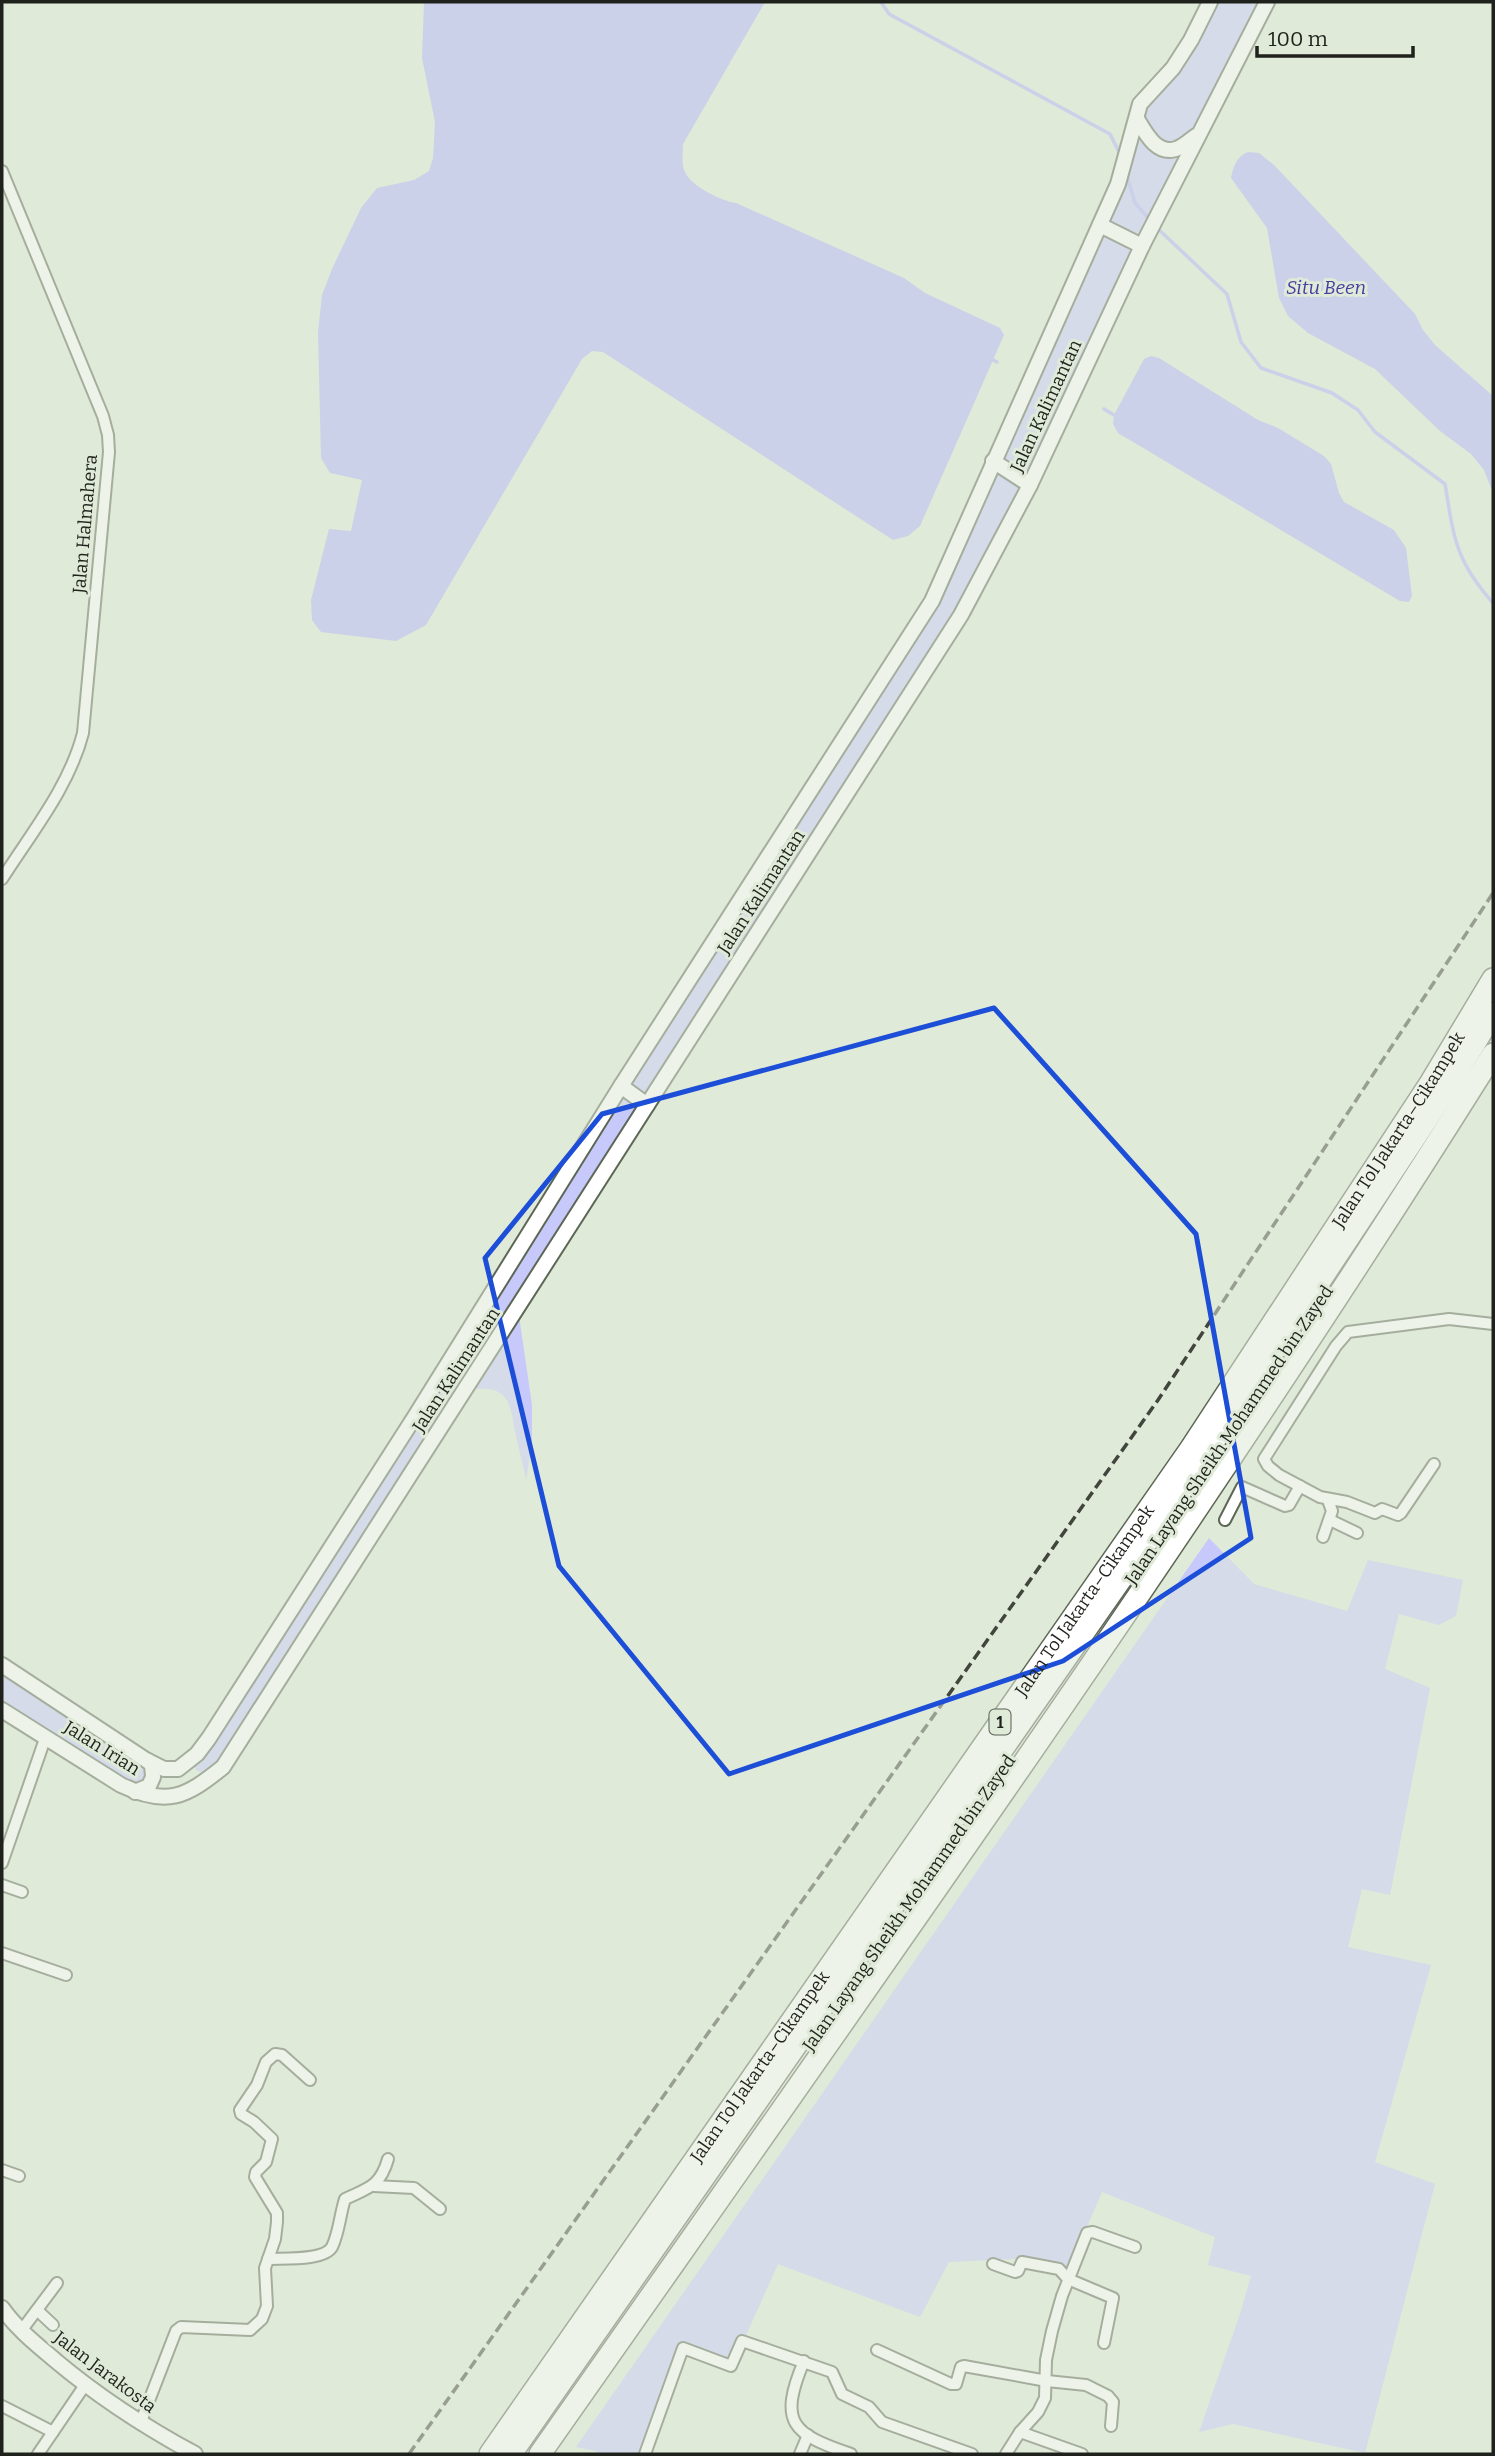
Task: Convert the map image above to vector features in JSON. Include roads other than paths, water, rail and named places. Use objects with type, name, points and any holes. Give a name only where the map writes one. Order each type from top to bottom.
[{"type":"highway","name":"Jalan Tol Jakarta–Cikampek","points":[[490,2454],[1191,1448],[1408,1117],[1493,979]]},
{"type":"highway","name":"Jalan Layang Sheikh Mohammed bin Zayed","points":[[511,2454],[1149,1539],[1449,1086],[1493,1013]]},
{"type":"highway","name":"Jalan Layang Sheikh Mohammed bin Zayed","points":[[524,2454],[1052,1697],[1321,1300],[1493,1030]]},
{"type":"highway","points":[[540,2454],[1156,1570],[1350,1279],[1493,1054]]},
{"type":"street","name":"Jalan Kalimantan","points":[[197,1754],[414,1418],[621,1086],[932,601],[1118,184],[1144,98],[1173,68],[1210,2]]},
{"type":"street","name":"Jalan Kalimantan","points":[[223,1767],[961,615],[1030,485],[1142,246],[1267,2]]},
{"type":"street","points":[[1137,119],[1149,141],[1163,148],[1175,150],[1197,135]]},
{"type":"street","name":"Jalan Halmahera","points":[[2,171],[5,189],[103,416],[109,453],[83,733],[76,757],[61,788],[2,879]]},
{"type":"street","points":[[1100,225],[1142,246]]},
{"type":"street","points":[[993,461],[1030,485]]},
{"type":"street","points":[[621,1086],[647,1105]]},
{"type":"street","points":[[1434,1464],[1399,1515],[1382,1509],[1375,1513],[1347,1502],[1328,1500],[1279,1475],[1264,1459],[1346,1334],[1359,1329],[1449,1319],[1493,1324]]},
{"type":"street","points":[[1225,1520],[1242,1487],[1285,1506],[1289,1505],[1300,1486]]},
{"type":"street","points":[[1323,1537],[1332,1511],[1328,1500]]},
{"type":"street","points":[[1330,1520],[1357,1533]]},
{"type":"street","name":"Jalan Irian","points":[[2,1665],[164,1769],[178,1769],[197,1754]]},
{"type":"street","name":"Jalan Irian","points":[[2,1710],[135,1792],[168,1797],[181,1796],[200,1786],[223,1767]]},
{"type":"street","points":[[2,1863],[46,1736]]},
{"type":"street","points":[[197,1754],[193,1761],[194,1766],[202,1773],[207,1775],[223,1767]]},
{"type":"street","points":[[135,1792],[149,1786],[153,1777],[152,1765],[148,1761]]},
{"type":"street","points":[[2,1885],[22,1892]]},
{"type":"street","points":[[2,1953],[66,1975]]},
{"type":"street","points":[[140,2424],[176,2331],[181,2327],[250,2330],[262,2319],[267,2306],[264,2276],[275,2239],[277,2213],[255,2177],[256,2172],[266,2162],[271,2137],[241,2114],[241,2108],[257,2085],[266,2062],[275,2054],[282,2054],[310,2080]]},
{"type":"street","points":[[374,2186],[388,2160]]},
{"type":"street","points":[[2,2170],[19,2176]]},
{"type":"street","points":[[268,2259],[326,2254],[335,2236],[345,2199],[374,2186],[414,2188],[440,2209]]},
{"type":"street","points":[[1006,2454],[1045,2398],[1046,2360],[1052,2332],[1068,2278],[1089,2231],[1135,2246]]},
{"type":"street","points":[[993,2264],[1015,2272],[1024,2262],[1059,2269],[1068,2278],[1113,2298],[1104,2343]]},
{"type":"street","points":[[21,2332],[57,2283]]},
{"type":"street","name":"Jalan Jarakosta","points":[[2,2308],[21,2332],[85,2385],[140,2424],[195,2454]]},
{"type":"street","points":[[37,2310],[53,2325]]},
{"type":"street","points":[[645,2454],[683,2348],[731,2366],[739,2343],[746,2341],[832,2372],[842,2394],[869,2407],[882,2422],[972,2454]]},
{"type":"street","points":[[877,2350],[951,2384],[956,2384],[961,2367],[964,2366],[1086,2385],[1108,2396],[1113,2402],[1111,2426]]},
{"type":"street","points":[[804,2361],[790,2401],[792,2417],[819,2443],[851,2454]]},
{"type":"street","points":[[38,2454],[85,2385]]},
{"type":"street","points":[[2,2406],[53,2431]]},
{"type":"street","points":[[1020,2432],[1082,2454]]},
{"type":"street","points":[[800,2454],[808,2435]]},
{"type":"water","points":[[424,2],[765,2],[683,144],[683,166],[688,177],[715,196],[904,278],[925,293],[1000,328],[1004,335],[920,526],[908,536],[893,540],[603,352],[592,351],[582,359],[426,625],[396,641],[321,632],[312,620],[311,600],[329,529],[351,531],[362,480],[330,473],[321,458],[318,332],[322,295],[361,208],[377,188],[414,180],[429,171],[433,158],[435,122],[422,58]]},
{"type":"water","name":"Situ Been","points":[[1248,152],[1259,153],[1274,165],[1415,314],[1435,345],[1493,396],[1493,493],[1484,470],[1471,454],[1440,431],[1375,369],[1308,333],[1288,316],[1279,298],[1267,228],[1231,178],[1236,162]]},
{"type":"water","points":[[1151,356],[1159,358],[1258,420],[1278,428],[1324,456],[1331,464],[1344,502],[1394,530],[1406,548],[1412,596],[1409,602],[1400,601],[1118,433],[1113,424],[1114,415],[1144,359]]},
{"type":"waterway","points":[[881,2],[889,14],[1110,134],[1121,156]]},
{"type":"waterway","points":[[1126,173],[1135,203],[1151,221]]},
{"type":"waterway","points":[[1156,227],[1227,294],[1241,342],[1261,368],[1332,393],[1358,410],[1375,432],[1445,484],[1454,534],[1463,561],[1493,603]]},
{"type":"waterway","points":[[993,360],[997,362]]},
{"type":"waterway","points":[[1104,409],[1114,415]]},
{"type":"railway","points":[[409,2454],[1158,1400],[1493,893]]}]
